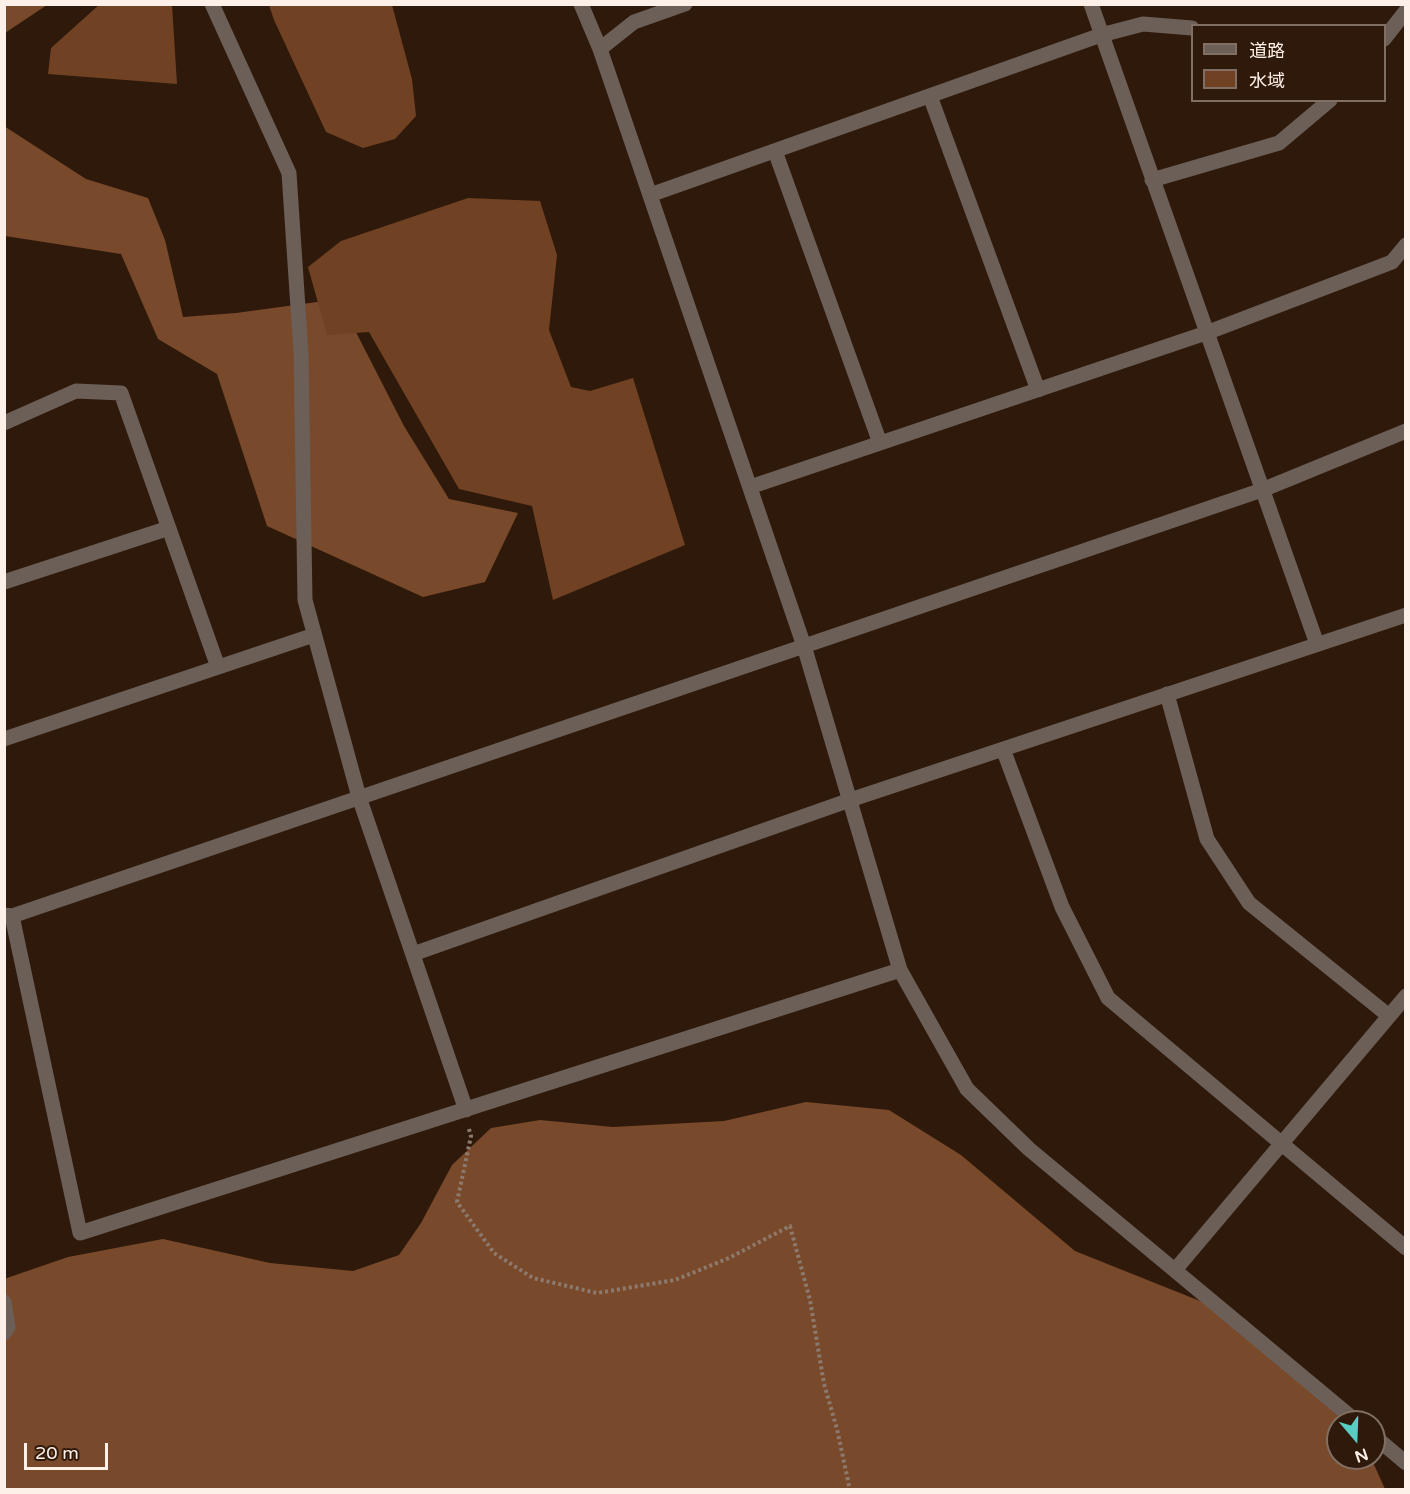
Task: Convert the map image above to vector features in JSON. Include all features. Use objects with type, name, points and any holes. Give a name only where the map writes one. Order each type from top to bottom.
[{"type":"street","points":[[212,4],[289,173],[301,353],[305,600],[359,797],[466,1110]]},
{"type":"street","points":[[581,4],[600,49],[804,646],[900,970],[967,1089],[1029,1149],[1343,1410]]},
{"type":"street","points":[[600,49],[634,22],[685,4]]},
{"type":"street","points":[[1091,4],[1317,644]]},
{"type":"street","points":[[1386,36],[1406,11]]},
{"type":"street","points":[[650,195],[1101,35],[1143,24],[1191,28]]},
{"type":"street","points":[[930,96],[1038,390]]},
{"type":"street","points":[[1152,180],[1279,143],[1328,102]]},
{"type":"street","points":[[776,151],[880,443]]},
{"type":"street","points":[[750,487],[1206,333],[1392,262],[1406,245]]},
{"type":"street","points":[[4,423],[76,391],[121,393],[218,667]]},
{"type":"street","points":[[900,970],[80,1233],[8,915],[1262,490],[1406,431]]},
{"type":"street","points":[[4,582],[169,528]]},
{"type":"street","points":[[413,954],[850,800],[1406,615]]},
{"type":"street","points":[[4,739],[314,635]]},
{"type":"street","points":[[1167,694],[1207,839],[1249,903],[1389,1016]]},
{"type":"street","points":[[1003,749],[1062,907],[1108,998],[1282,1144],[1402,1238]]},
{"type":"street","points":[[1174,1270],[1406,996]]},
{"type":"street","points":[[4,1302],[6,1329]]},
{"type":"street","points":[[1386,1446],[1406,1462]]},
{"type":"path","points":[[466,1110],[471,1137],[457,1202],[494,1253],[533,1278],[597,1293],[675,1280],[729,1258],[790,1226],[810,1300],[824,1384],[837,1429],[850,1490]]},
{"type":"shaded area","points":[[5,4],[47,4],[47,5],[5,33]]},
{"type":"shaded area","points":[[4,126],[86,179],[148,198],[165,240],[183,317],[236,313],[339,299],[404,426],[449,499],[518,513],[485,582],[423,597],[267,526],[217,374],[158,339],[121,254],[5,236]]},
{"type":"shaded area","points":[[806,1102],[889,1110],[961,1155],[1075,1251],[1245,1319],[1308,1376],[1340,1410],[1326,1410],[1326,1470],[1376,1470],[1385,1489],[5,1489],[4,1279],[68,1257],[163,1239],[270,1263],[353,1271],[399,1255],[421,1223],[452,1165],[491,1128],[540,1120],[613,1127],[724,1121]]},
{"type":"water","points":[[100,4],[172,5],[177,84],[48,74],[51,48]]},
{"type":"water","points":[[269,5],[392,5],[412,79],[416,116],[395,139],[363,148],[326,132]]},
{"type":"water","points":[[468,198],[540,201],[557,255],[549,330],[571,387],[590,391],[633,378],[685,545],[553,600],[532,506],[459,489],[369,332],[327,335],[308,267],[341,241]]}]
